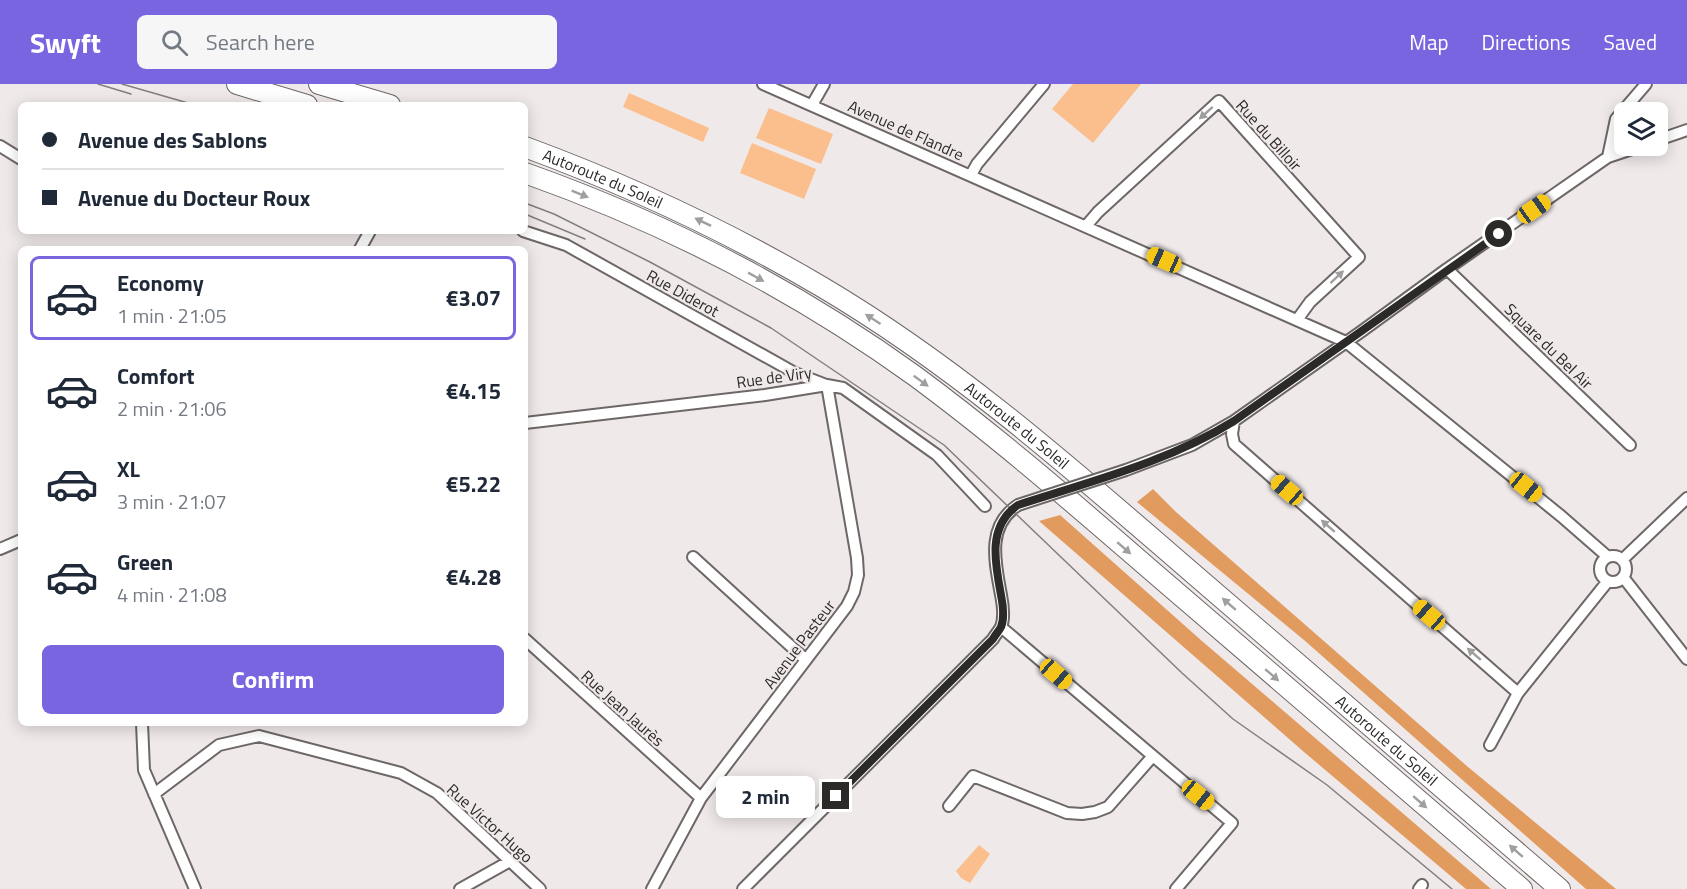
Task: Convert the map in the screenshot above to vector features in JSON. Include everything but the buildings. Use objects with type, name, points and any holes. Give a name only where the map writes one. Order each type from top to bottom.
[{"type":"highway","points":[[237,84],[297,102]]},
{"type":"highway","points":[[319,84],[380,102]]},
{"type":"highway","name":"Autoroute du Soleil","points":[[528,148],[620,184],[727,234],[824,288],[928,356],[1041,443],[1560,889]]},
{"type":"highway","name":"Autoroute du Soleil","points":[[528,174],[614,208],[716,255],[814,310],[912,375],[1019,458],[1522,889]]},
{"type":"street","name":"Avenue de Flandre","points":[[763,84],[1346,342],[1561,516],[1608,558]]},
{"type":"street","points":[[812,105],[824,84]]},
{"type":"street","points":[[971,175],[977,164],[1044,84]]},
{"type":"street","points":[[1608,157],[1616,119],[1646,84]]},
{"type":"street","name":"Rue du Billoir","points":[[1086,226],[1098,212],[1219,101],[1359,257],[1310,302],[1298,320]]},
{"type":"street","points":[[1668,137],[1687,130]]},
{"type":"street","points":[[0,146],[18,157]]},
{"type":"street","points":[[743,889],[993,639],[1001,627],[1003,615],[995,544],[997,530],[1007,513],[1018,505],[1126,470],[1192,445],[1234,421],[1447,269],[1614,155]]},
{"type":"street","name":"Rue Diderot","points":[[528,233],[566,245],[795,373],[827,385]]},
{"type":"street","name":"Square du Bel Air","points":[[1447,269],[1630,445]]},
{"type":"street","name":"Rue de Viry","points":[[528,423],[765,395],[827,385],[843,388],[937,455],[985,506]]},
{"type":"street","name":"Avenue Pasteur","points":[[652,889],[701,798],[847,606],[854,592],[858,575],[856,542],[827,385]]},
{"type":"street","points":[[1234,421],[1234,444],[1518,693]]},
{"type":"street","points":[[1622,560],[1687,498]]},
{"type":"street","points":[[0,549],[18,541]]},
{"type":"street","points":[[1616,557],[1622,560],[1626,568],[1623,577],[1618,581],[1608,581],[1604,578],[1600,571],[1602,563],[1608,558],[1616,557]]},
{"type":"street","points":[[693,558],[806,660]]},
{"type":"street","points":[[1623,577],[1687,659]]},
{"type":"street","points":[[1490,745],[1518,693],[1608,581]]},
{"type":"street","points":[[1001,627],[1232,823],[1176,889]]},
{"type":"street","name":"Rue Jean Jaurès","points":[[528,642],[701,798]]},
{"type":"street","points":[[142,726],[144,770],[195,889]]},
{"type":"street","name":"Rue Victor Hugo","points":[[154,794],[219,745],[259,736],[401,773],[436,793],[540,889]]},
{"type":"street","points":[[949,806],[973,776],[1067,813],[1095,812],[1108,807],[1152,757]]},
{"type":"street","points":[[460,889],[510,861]]},
{"type":"shaded area","points":[[1073,84],[1141,84],[1093,143],[1052,109]]},
{"type":"shaded area","points":[[629,93],[709,128],[703,142],[623,107]]},
{"type":"shaded area","points":[[769,108],[833,134],[821,164],[756,138]]},
{"type":"shaded area","points":[[752,143],[816,169],[804,199],[740,173]]},
{"type":"shaded area","points":[[1153,489],[1176,512],[1468,767],[1616,889],[1586,889],[1304,640],[1137,502]]},
{"type":"shaded area","points":[[1060,515],[1202,641],[1491,889],[1466,889],[1304,752],[1039,521]]},
{"type":"shaded area","points":[[979,845],[990,854],[970,883],[961,878],[956,871]]},
{"type":"tram line","points":[[98,84],[131,94]]},
{"type":"tram line","points":[[122,84],[185,102]]},
{"type":"tram line","points":[[528,204],[554,214],[650,262],[771,328],[944,445],[1233,719],[1327,785],[1452,889]]},
{"type":"tram line","points":[[528,215],[585,239]]},
{"type":"route","points":[[836,796],[993,639],[1001,627],[1003,615],[996,569],[995,544],[997,530],[1007,513],[1018,505],[1164,457],[1209,436],[1234,421],[1499,234]]}]
